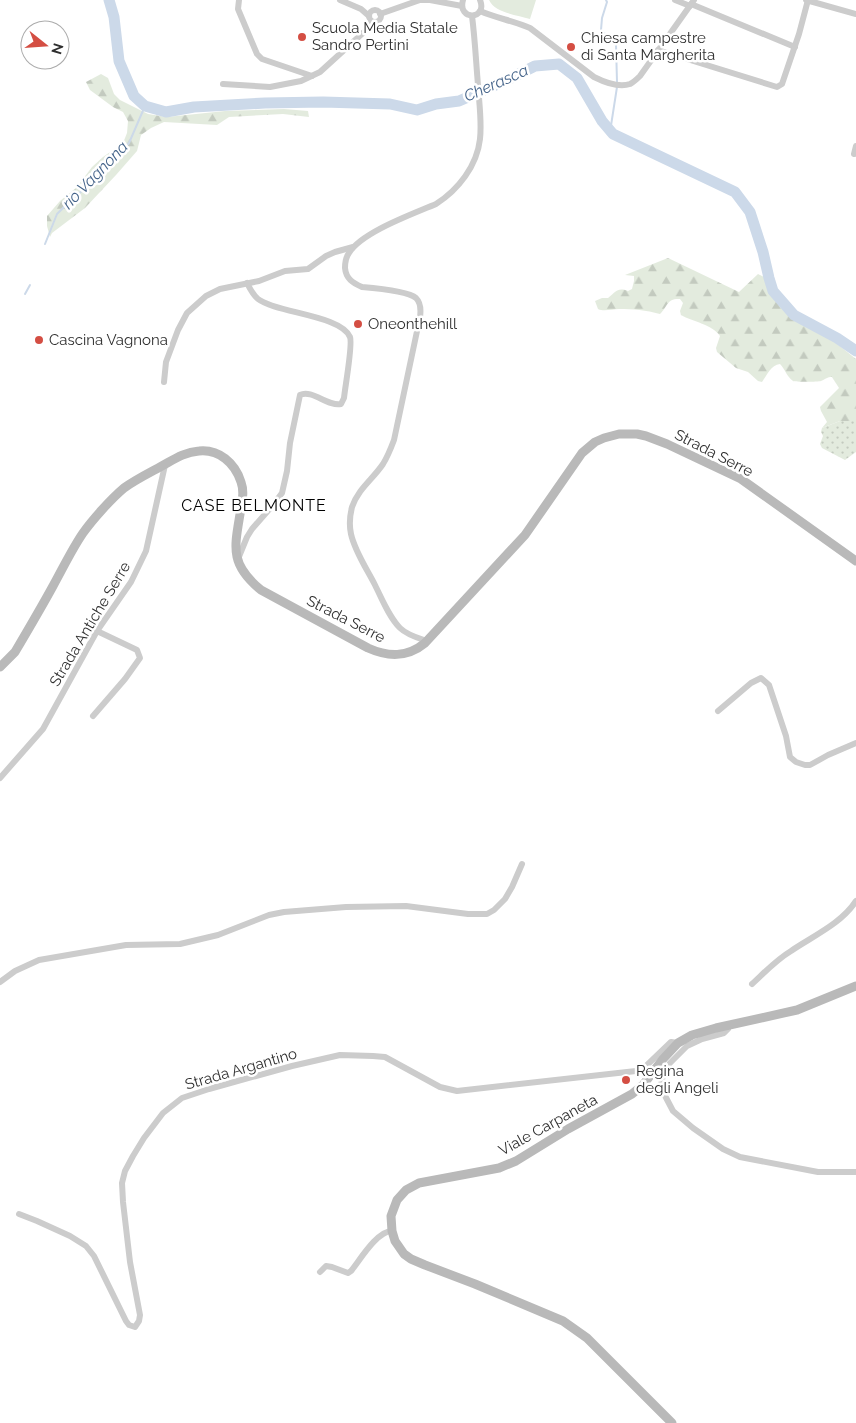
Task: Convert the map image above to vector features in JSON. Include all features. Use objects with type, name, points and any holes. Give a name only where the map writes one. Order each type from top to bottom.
[{"type":"main road","name":"Strada Serre","points":[[237,560],[248,579],[261,590],[374,650],[389,655],[404,654],[416,650],[427,641],[525,535],[582,453],[591,445],[604,438],[619,434],[637,434],[667,444],[741,479],[856,561]]},
{"type":"main road","points":[[0,668],[15,652],[83,533],[111,500],[126,487],[178,457],[190,452],[204,451],[217,454],[229,461],[237,471],[242,484],[243,498],[236,544],[237,560]]},
{"type":"main road","name":"Viale Carpaneta","points":[[392,1231],[391,1216],[397,1200],[406,1190],[419,1183],[499,1168],[516,1161],[568,1129],[632,1094],[678,1043],[692,1034],[797,1010],[856,986]]},
{"type":"main road","points":[[392,1231],[395,1242],[411,1259],[563,1321],[587,1338],[672,1423]]},
{"type":"street","points":[[239,0],[238,9],[257,54],[262,59],[312,76]]},
{"type":"street","points":[[340,0],[361,9],[374,22],[378,21],[380,14],[408,2],[420,0],[463,3],[464,12],[472,16]]},
{"type":"street","points":[[472,16],[480,11],[482,5],[480,0]]},
{"type":"street","points":[[675,0],[692,3],[794,47]]},
{"type":"street","points":[[658,50],[777,87],[782,84],[807,0],[856,14]]},
{"type":"street","points":[[480,11],[530,28],[594,77],[606,83],[617,85],[631,84],[640,76],[692,3]]},
{"type":"street","points":[[427,641],[407,633],[398,626],[389,612],[358,552],[351,533],[350,515],[361,490],[382,465],[394,440],[421,308],[411,295],[354,284],[346,274],[346,259],[354,246],[363,239],[445,198],[460,183],[472,165],[479,143],[479,106],[475,35],[472,16]]},
{"type":"street","points":[[223,84],[270,88],[301,81],[320,72],[350,46],[364,32],[370,18]]},
{"type":"street","points":[[854,154],[856,146]]},
{"type":"street","points":[[164,382],[166,362],[178,330],[187,313],[206,296],[220,289],[259,281],[285,271],[308,269],[326,256],[354,246]]},
{"type":"street","points":[[237,560],[252,529],[282,493],[300,396],[304,393],[335,405],[341,404],[344,398],[351,344],[349,335],[345,330],[321,319],[268,304],[258,299],[247,283]]},
{"type":"street","name":"Strada Antiche Serre","points":[[0,778],[43,729],[97,631],[131,582],[146,551],[165,465]]},
{"type":"street","points":[[93,716],[140,658],[137,650],[97,631]]},
{"type":"street","points":[[718,711],[751,683],[760,678],[769,685],[786,736],[790,756],[796,762],[810,765],[856,743]]},
{"type":"street","points":[[0,982],[15,971],[38,960],[126,945],[180,944],[218,935],[284,912],[346,907],[406,906],[468,914],[487,914],[494,910],[505,898],[522,864]]},
{"type":"street","points":[[752,984],[790,951],[814,937],[844,915],[856,901]]},
{"type":"street","points":[[730,1025],[724,1033],[702,1039],[687,1046],[670,1063],[664,1073],[662,1090],[673,1111],[723,1149],[740,1157],[818,1172],[856,1172]]},
{"type":"street","name":"Strada Argantino","points":[[18,1214],[70,1236],[86,1246],[94,1256],[126,1321],[129,1325],[134,1326],[139,1321],[140,1315],[122,1202],[122,1183],[125,1172],[144,1138],[163,1113],[182,1098],[209,1088],[340,1055],[385,1058],[440,1087],[457,1091],[636,1071],[646,1066],[672,1042],[678,1043]]},
{"type":"street","points":[[320,1272],[326,1266],[348,1273],[380,1236],[386,1231],[392,1231]]},
{"type":"green space","points":[[489,0],[536,0],[530,19],[501,11]]},
{"type":"green space","points":[[101,74],[108,78],[114,94],[120,100],[148,114],[167,117],[225,111],[284,109],[308,111],[309,117],[283,114],[229,117],[217,125],[164,122],[151,128],[141,135],[137,151],[116,175],[85,208],[52,233],[50,237],[47,216],[60,201],[77,187],[92,167],[123,143],[127,133],[128,121],[123,112],[90,90],[86,82]]},
{"type":"green space","points":[[668,258],[739,292],[758,274],[766,278],[770,290],[789,312],[798,320],[826,335],[856,359],[856,421],[840,421],[822,428],[827,422],[820,407],[839,388],[832,377],[821,381],[793,381],[780,364],[772,368],[762,382],[758,381],[748,372],[736,368],[717,352],[716,348],[720,336],[717,332],[681,315],[680,311],[683,303],[680,299],[670,301],[660,314],[634,310],[598,309],[595,301],[608,298],[619,290],[628,291],[632,289],[634,276],[625,275]]},
{"type":"green space","points":[[840,421],[856,421],[856,452],[845,460],[822,448],[820,444],[823,436],[822,428]]},
{"type":"waterway","name":"Cherasca","points":[[109,0],[114,17],[119,61],[134,96],[145,106],[166,112],[194,107],[323,102],[390,104],[417,110],[436,104],[459,101],[535,66],[559,64],[577,78],[602,121],[613,134],[735,192],[750,212],[773,291],[794,315],[837,338],[856,351]]},
{"type":"waterway","points":[[606,0],[601,30],[616,45],[617,82]]},
{"type":"waterway","points":[[610,132],[617,87]]},
{"type":"waterway","name":"rio Vagnona","points":[[45,244],[57,214],[96,179],[129,143],[145,106]]},
{"type":"waterway","points":[[25,294],[30,285]]},
{"type":"place","name":"Scuola Media Statale Sandro Pertini","points":[[302,37]]},
{"type":"place","name":"Chiesa campestre di Santa Margherita","points":[[571,47]]},
{"type":"place","name":"Oneonthehill","points":[[358,324]]},
{"type":"place","name":"Cascina Vagnona","points":[[39,340]]},
{"type":"place","name":"Regina degli Angeli","points":[[626,1080]]},
{"type":"district","name":"CASE BELMONTE","points":[[254,505]]}]
